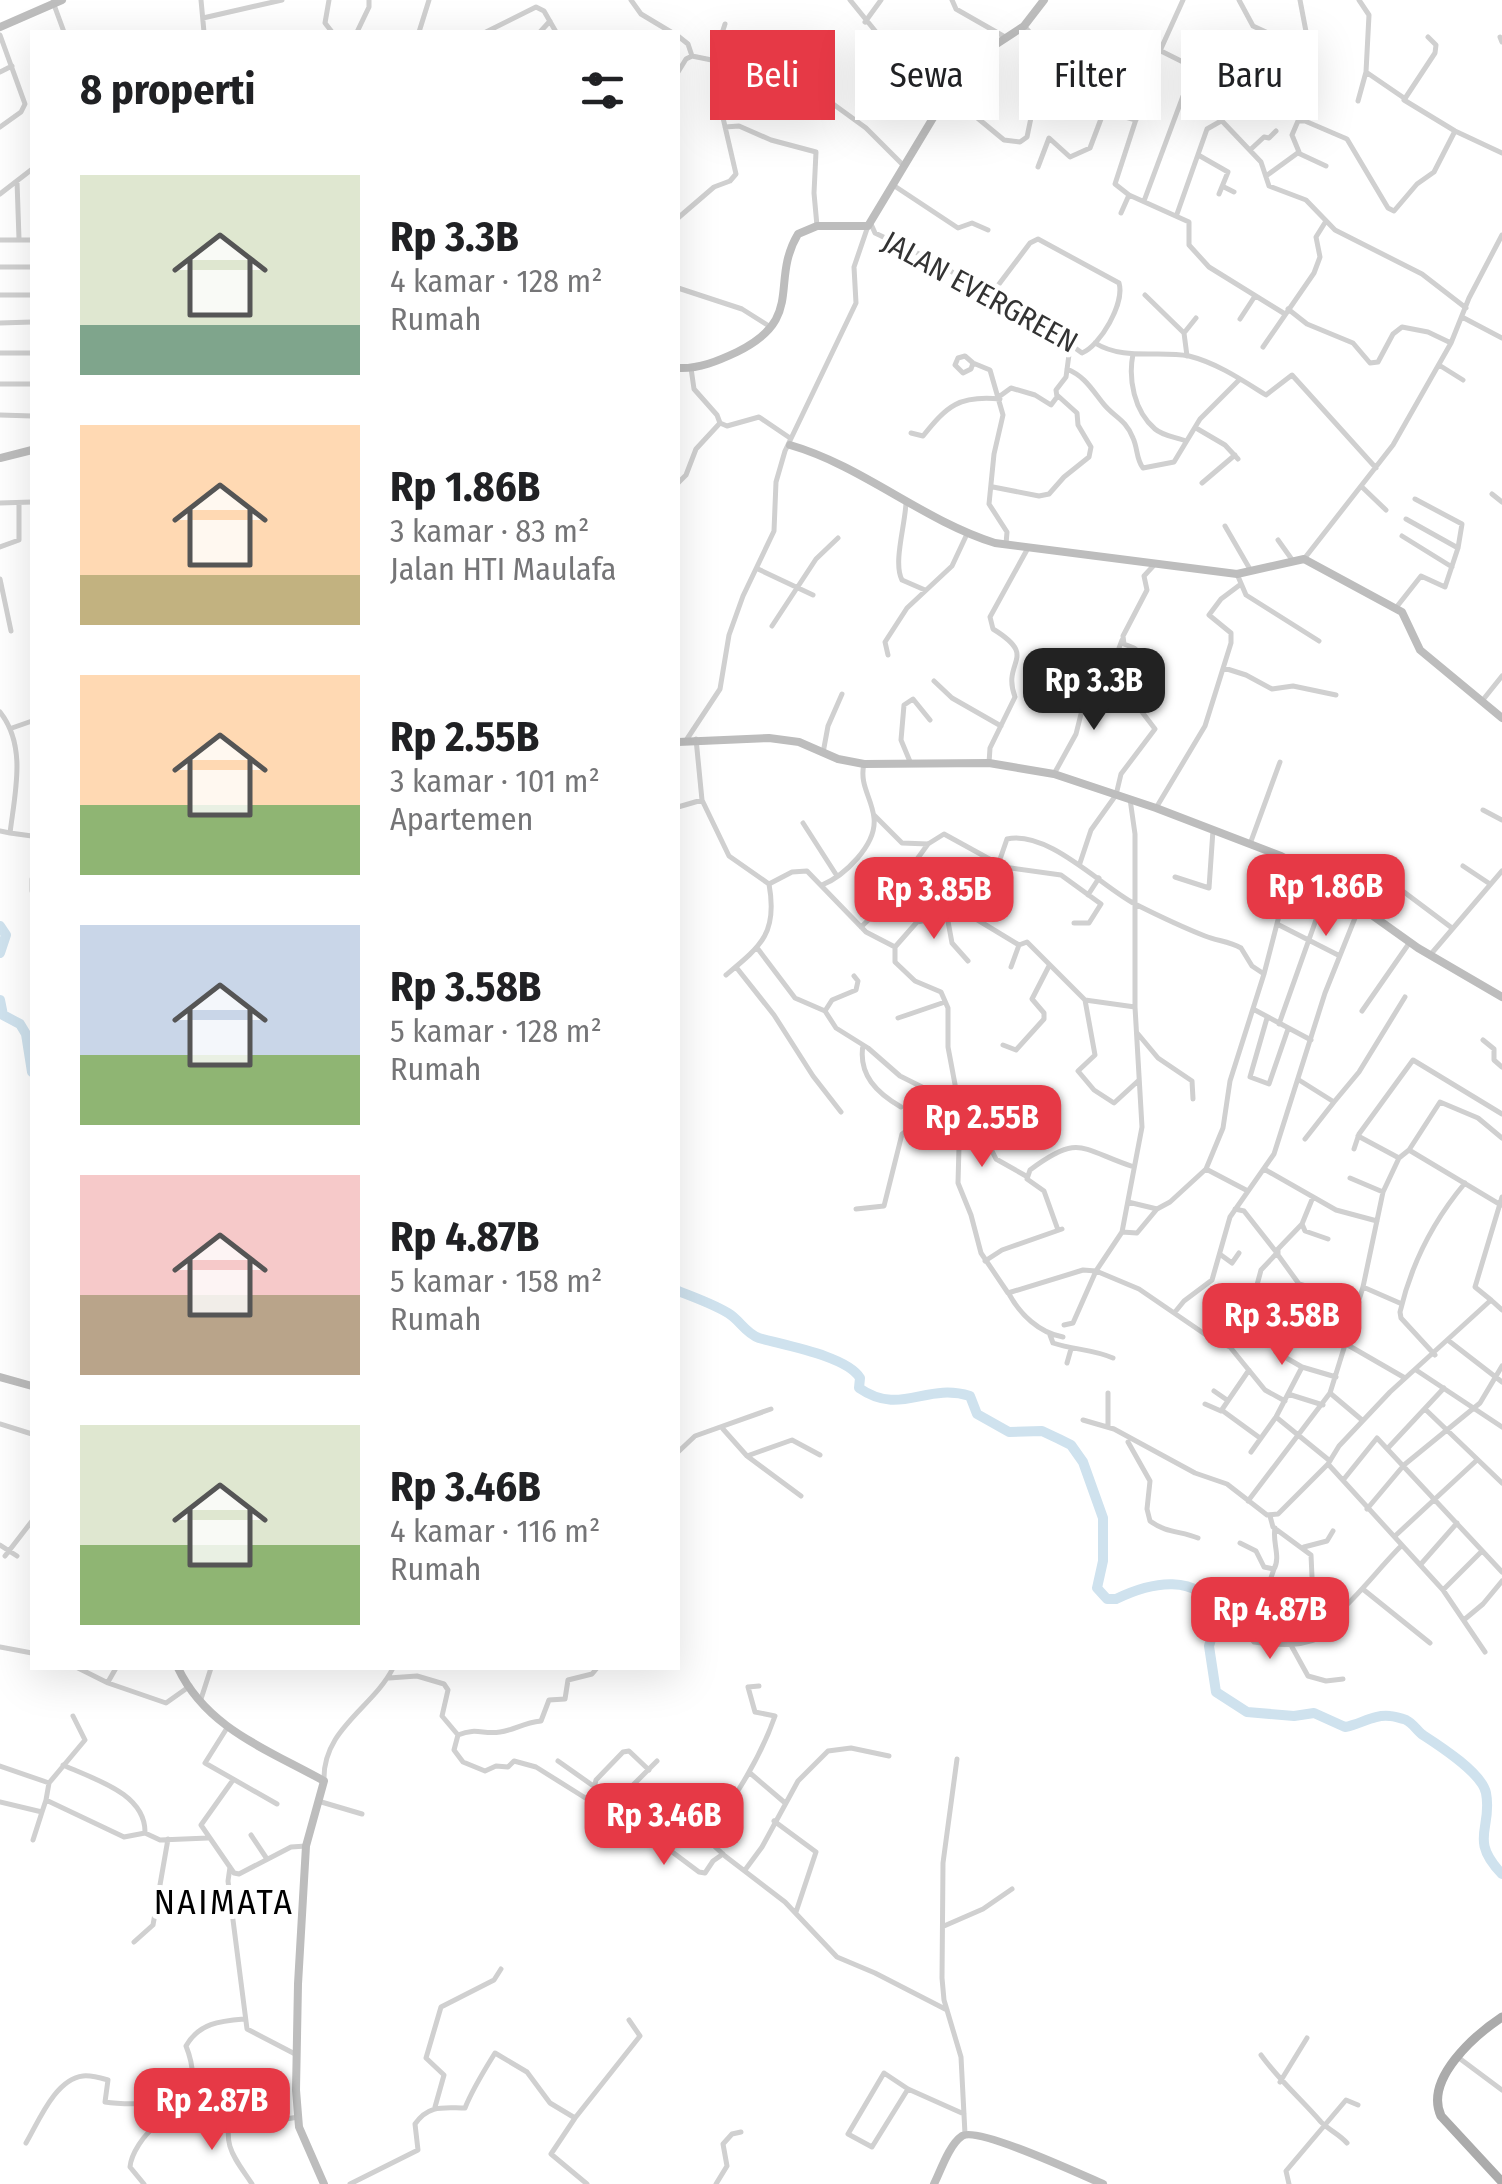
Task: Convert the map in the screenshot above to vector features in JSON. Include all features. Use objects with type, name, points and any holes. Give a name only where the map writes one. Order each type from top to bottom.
[{"type":"main road","points":[[1502,2017],[1456,2056],[1437,2097],[1438,2110],[1502,2182]]},
{"type":"street","points":[[201,0],[204,30]]},
{"type":"street","points":[[202,18],[282,0]]},
{"type":"street","points":[[329,0],[325,23],[330,30]]},
{"type":"street","points":[[358,30],[369,0]]},
{"type":"street","points":[[420,30],[429,0]]},
{"type":"street","points":[[630,0],[641,14],[667,30]]},
{"type":"street","points":[[850,0],[874,30]]},
{"type":"street","points":[[866,22],[882,0]]},
{"type":"street","points":[[952,0],[955,8],[1005,37]]},
{"type":"street","points":[[999,42],[1024,26],[1044,0]]},
{"type":"street","points":[[1161,46],[1182,0]]},
{"type":"street","points":[[1239,0],[1253,26],[1262,30]]},
{"type":"street","points":[[1300,0],[1306,30]]},
{"type":"street","points":[[1358,0],[1369,15],[1366,72],[1358,101]]},
{"type":"street","points":[[0,27],[58,1],[64,30]]},
{"type":"street","points":[[490,30],[536,7],[542,8],[555,30]]},
{"type":"street","points":[[542,30],[550,21]]},
{"type":"street","points":[[724,30],[725,24]]},
{"type":"street","points":[[1024,26],[1028,30]]},
{"type":"street","points":[[0,35],[25,104],[21,112],[0,127]]},
{"type":"street","points":[[1404,98],[1435,53],[1436,45],[1428,37]]},
{"type":"street","points":[[680,38],[688,44],[692,56]]},
{"type":"street","points":[[680,69],[692,56],[710,60]]},
{"type":"street","points":[[0,72],[12,66]]},
{"type":"street","points":[[1366,72],[1455,132],[1502,153]]},
{"type":"street","points":[[1144,201],[1181,104]]},
{"type":"street","points":[[835,105],[866,128],[903,165]]},
{"type":"street","points":[[680,216],[734,177],[736,166],[723,120]]},
{"type":"street","points":[[726,976],[768,934],[772,904],[769,884],[729,856],[717,824],[702,800],[687,740],[717,696],[729,635],[774,531],[776,482],[785,451],[856,303],[854,267],[870,224],[933,120]]},
{"type":"street","points":[[980,120],[1004,140],[1020,142],[1032,129],[1033,120]]},
{"type":"street","points":[[1038,167],[1049,138],[1070,157],[1090,148],[1101,120]]},
{"type":"street","points":[[1136,120],[1114,184],[1189,222],[1188,240],[1205,264],[1307,324],[1353,343],[1370,364],[1378,362],[1393,334],[1402,326],[1451,343]]},
{"type":"street","points":[[1266,176],[1298,153],[1300,149],[1292,135],[1299,120],[1347,139],[1388,208],[1394,211],[1417,184],[1436,170],[1455,132]]},
{"type":"street","points":[[1177,214],[1207,129],[1222,121],[1261,162],[1272,188],[1306,200],[1342,234],[1422,274],[1466,308]]},
{"type":"street","points":[[725,127],[739,126],[770,140],[816,152],[817,226]]},
{"type":"street","points":[[1250,150],[1264,136],[1269,138],[1276,131]]},
{"type":"street","points":[[1298,153],[1326,166]]},
{"type":"street","points":[[1200,156],[1228,172],[1222,190],[1234,192]]},
{"type":"street","points":[[0,194],[30,171]]},
{"type":"street","points":[[18,181],[18,240]]},
{"type":"street","points":[[892,185],[958,228],[969,223],[988,230]]},
{"type":"street","points":[[1121,213],[1130,195]]},
{"type":"street","points":[[1263,347],[1317,267],[1320,257],[1316,237],[1326,221]]},
{"type":"street","points":[[680,368],[691,368],[744,348],[771,328],[784,301],[794,239],[802,231],[817,226],[870,224]]},
{"type":"street","name":"JALAN EVERGREEN","points":[[870,224],[875,233],[940,264],[1070,346],[1084,353],[1095,343]]},
{"type":"street","points":[[1304,559],[1376,468],[1439,365],[1502,235]]},
{"type":"street","points":[[0,240],[30,240]]},
{"type":"street","points":[[990,296],[1030,243],[1044,240],[1120,285],[1118,304],[1095,343],[1133,354],[1187,356],[1217,366],[1269,394],[1292,375],[1376,468]]},
{"type":"street","points":[[0,267],[30,267]]},
{"type":"street","points":[[680,289],[742,309],[771,328]]},
{"type":"street","points":[[1145,295],[1184,333],[1187,356]]},
{"type":"street","points":[[0,296],[30,296]]},
{"type":"street","points":[[1240,319],[1255,296]]},
{"type":"street","points":[[1462,316],[1502,338]]},
{"type":"street","points":[[1184,333],[1196,318]]},
{"type":"street","points":[[0,322],[30,322]]},
{"type":"street","points":[[993,487],[1040,496],[1050,494],[1064,476],[1089,457],[1091,447],[1078,425],[1077,413],[1056,390],[1066,377],[1070,346]]},
{"type":"street","points":[[0,353],[30,353]]},
{"type":"street","points":[[1133,354],[1131,386],[1149,422],[1161,433],[1186,440]]},
{"type":"street","points":[[973,364],[990,370],[1000,397],[1002,421],[989,504],[1007,532],[1006,544]]},
{"type":"street","points":[[1439,365],[1462,380]]},
{"type":"street","points":[[691,368],[694,389],[720,423],[727,426],[762,418],[790,442],[968,534],[1028,548],[1237,574],[1304,559],[1402,612],[1420,650],[1502,718]]},
{"type":"street","points":[[1067,369],[1079,374],[1105,406],[1120,416],[1143,468],[1173,463],[1204,414],[1238,380]]},
{"type":"street","points":[[0,384],[30,384]]},
{"type":"street","points":[[912,432],[923,436],[936,418],[957,402],[1000,397],[1011,388],[1051,404],[1058,395]]},
{"type":"street","points":[[0,415],[30,416]]},
{"type":"street","points":[[680,481],[696,449],[720,423]]},
{"type":"street","points":[[1196,428],[1236,457],[1202,483]]},
{"type":"street","points":[[0,458],[30,450]]},
{"type":"street","points":[[1362,487],[1386,510]]},
{"type":"street","points":[[1492,494],[1502,502]]},
{"type":"street","points":[[1395,609],[1421,576],[1445,587],[1458,548],[1462,524],[1415,499]]},
{"type":"street","points":[[0,502],[30,502]]},
{"type":"street","points":[[0,548],[19,540],[20,502]]},
{"type":"street","points":[[906,503],[904,539],[896,568],[902,580],[925,590]]},
{"type":"street","points":[[1406,519],[1458,548]]},
{"type":"street","points":[[1226,526],[1251,571]]},
{"type":"street","points":[[888,655],[886,640],[907,608],[952,566],[968,534]]},
{"type":"street","points":[[1402,536],[1452,566]]},
{"type":"street","points":[[772,626],[822,551],[838,538]]},
{"type":"street","points":[[1278,540],[1293,560]]},
{"type":"street","points":[[990,764],[988,757],[1015,697],[1010,683],[1018,653],[1015,644],[991,627],[990,616],[1028,548]]},
{"type":"street","points":[[1054,774],[1076,734],[1083,706],[1109,675],[1124,630],[1148,588],[1144,576],[1156,563]]},
{"type":"street","points":[[758,569],[813,595]]},
{"type":"street","points":[[1237,574],[1246,595],[1319,642]]},
{"type":"street","points":[[0,581],[11,631]]},
{"type":"street","points":[[1134,818],[1152,806],[1205,726],[1231,633],[1209,614],[1241,584]]},
{"type":"street","points":[[1122,640],[1146,658]]},
{"type":"street","points":[[1224,668],[1246,674],[1272,689],[1293,686],[1336,696]]},
{"type":"street","points":[[1080,864],[1090,830],[1116,795],[1126,767],[1156,729],[1109,675]]},
{"type":"street","points":[[1482,702],[1502,676]]},
{"type":"street","points":[[934,681],[952,698],[1001,726]]},
{"type":"street","points":[[823,753],[828,726],[842,694]]},
{"type":"street","points":[[910,764],[901,740],[904,705],[914,700],[930,720]]},
{"type":"street","points":[[0,712],[12,728],[18,765],[10,833]]},
{"type":"street","points":[[12,728],[30,722]]},
{"type":"street","points":[[687,740],[770,738],[799,742],[864,764],[990,764],[1054,774],[1152,806],[1293,862],[1410,942],[1502,997]]},
{"type":"street","points":[[1250,844],[1280,762]]},
{"type":"street","points":[[822,885],[858,856],[873,830],[874,816],[864,788],[864,764]]},
{"type":"street","points":[[680,806],[702,800]]},
{"type":"street","points":[[1064,1324],[1073,1323],[1096,1271],[1122,1232],[1142,1127],[1135,1007],[1134,818],[1130,800]]},
{"type":"street","points":[[1483,810],[1502,820]]},
{"type":"street","points":[[874,816],[902,843],[928,844]]},
{"type":"street","points":[[802,823],[837,876]]},
{"type":"street","points":[[1175,877],[1209,888],[1213,830]]},
{"type":"street","points":[[0,832],[30,836]]},
{"type":"street","points":[[861,927],[883,906],[928,844],[941,834],[998,864],[1036,874],[1061,875],[1100,903],[1089,924],[1074,923]]},
{"type":"street","points":[[998,864],[1004,842],[1016,837],[1034,841],[1080,864],[1137,905],[1211,938],[1231,942],[1264,974]]},
{"type":"street","points":[[1122,1232],[1137,1233],[1157,1209],[1206,1169],[1222,1134],[1230,1081],[1264,974],[1293,862]]},
{"type":"street","points":[[914,863],[954,888],[948,901],[952,943],[968,961]]},
{"type":"street","points":[[1463,866],[1490,884]]},
{"type":"street","points":[[769,884],[804,870],[861,927],[895,947]]},
{"type":"street","points":[[1430,954],[1502,871]]},
{"type":"street","points":[[1088,894],[1099,878]]},
{"type":"street","points":[[1279,1024],[1329,884]]},
{"type":"street","points":[[1404,892],[1452,928]]},
{"type":"street","points":[[1175,1312],[1184,1300],[1212,1280],[1226,1226],[1246,1190],[1274,1154],[1338,956],[1358,908]]},
{"type":"street","points":[[1019,945],[976,919],[948,916],[918,922],[895,947],[894,956],[914,981],[940,990],[946,1002],[948,1048],[960,1112],[958,1183],[985,1261],[1017,1308],[1050,1335],[1063,1337]]},
{"type":"street","points":[[1278,925],[1338,956]]},
{"type":"street","points":[[1011,967],[1019,945],[1027,942],[1084,1000],[1095,1052],[1078,1071],[1094,1090],[1114,1103],[1138,1081]]},
{"type":"street","points":[[1362,1011],[1410,942]]},
{"type":"street","points":[[758,948],[795,998],[825,1011],[836,1028],[924,1090],[918,1122],[904,1131],[900,1142],[884,1206],[856,1209]]},
{"type":"street","points":[[1003,1045],[1016,1050],[1044,1019],[1032,998],[1048,966]]},
{"type":"street","points":[[736,968],[841,1112]]},
{"type":"street","points":[[825,1011],[832,1000],[856,990],[858,981],[854,976]]},
{"type":"street","points":[[1305,1139],[1359,1072],[1405,997]]},
{"type":"street","points":[[1084,1000],[1135,1007]]},
{"type":"street","points":[[898,1018],[946,1002]]},
{"type":"street","points":[[1253,1008],[1311,1040]]},
{"type":"street","points":[[1267,1018],[1249,1073],[1251,1078],[1268,1084],[1288,1028]]},
{"type":"street","points":[[1136,1032],[1158,1058],[1192,1081],[1193,1099]]},
{"type":"street","points":[[1483,1040],[1492,1045],[1494,1060],[1502,1067]]},
{"type":"street","points":[[863,1045],[862,1062],[874,1088],[901,1107]]},
{"type":"street","points":[[1354,1149],[1358,1136],[1413,1060],[1502,1114]]},
{"type":"street","points":[[1299,1080],[1334,1102]]},
{"type":"street","points":[[1248,1501],[1330,1394],[1363,1288],[1383,1192],[1400,1158],[1440,1102],[1478,1118],[1502,1138]]},
{"type":"street","points":[[959,1129],[988,1139],[996,1159],[1044,1191],[1060,1229],[1002,1250],[985,1261]]},
{"type":"street","points":[[1358,1136],[1400,1158]]},
{"type":"street","points":[[1026,1177],[1038,1164],[1070,1146],[1134,1168]]},
{"type":"street","points":[[1409,1150],[1501,1202],[1475,1288],[1502,1310]]},
{"type":"street","points":[[1206,1169],[1246,1190]]},
{"type":"street","points":[[1264,1170],[1336,1210],[1377,1221]]},
{"type":"street","points":[[1350,1178],[1383,1192]]},
{"type":"street","points":[[1435,1354],[1401,1318],[1402,1304],[1422,1249],[1444,1208],[1465,1184]]},
{"type":"street","points":[[1314,1197],[1302,1224],[1261,1270],[1254,1296],[1275,1303],[1405,1378]]},
{"type":"street","points":[[1128,1202],[1157,1209]]},
{"type":"street","points":[[1235,1208],[1244,1211],[1299,1284],[1359,1302]]},
{"type":"street","points":[[1302,1224],[1305,1231],[1328,1239]]},
{"type":"street","points":[[1221,1252],[1232,1263],[1239,1253]]},
{"type":"street","points":[[1008,1293],[1083,1270],[1096,1271],[1138,1289],[1234,1350],[1265,1390],[1323,1406]]},
{"type":"street","points":[[1363,1288],[1402,1304]]},
{"type":"street","points":[[1270,1516],[1292,1502],[1362,1420],[1491,1300]]},
{"type":"street","points":[[1050,1335],[1051,1342],[1072,1349],[1092,1348],[1113,1358]]},
{"type":"street","points":[[1448,1341],[1500,1380]]},
{"type":"street","points":[[1067,1363],[1072,1349]]},
{"type":"street","points":[[1276,1352],[1336,1377]]},
{"type":"street","points":[[1251,1452],[1276,1417],[1302,1366]]},
{"type":"street","points":[[1368,1509],[1404,1465],[1475,1408],[1500,1380],[1502,1366]]},
{"type":"street","points":[[1222,1410],[1249,1370]]},
{"type":"street","points":[[1416,1370],[1502,1427]]},
{"type":"street","points":[[0,1377],[30,1385]]},
{"type":"street","points":[[1388,1449],[1444,1388]]},
{"type":"street","points":[[1214,1391],[1227,1400]]},
{"type":"street","points":[[1108,1393],[1108,1427]]},
{"type":"street","points":[[1330,1394],[1362,1420]]},
{"type":"street","points":[[1205,1404],[1222,1410],[1260,1438]]},
{"type":"street","points":[[680,1450],[695,1436],[771,1409]]},
{"type":"street","points":[[1426,1410],[1502,1483]]},
{"type":"street","points":[[1276,1417],[1329,1462],[1422,1564],[1465,1618],[1485,1652]]},
{"type":"street","points":[[1083,1420],[1108,1427],[1199,1475],[1227,1484],[1270,1516],[1277,1562],[1260,1612],[1247,1632],[1254,1642],[1292,1647],[1344,1621],[1340,1614],[1308,1600],[1311,1555],[1274,1528]]},
{"type":"street","points":[[0,1424],[30,1433]]},
{"type":"street","points":[[723,1428],[747,1456],[801,1496]]},
{"type":"street","points":[[1344,1479],[1377,1438],[1502,1572]]},
{"type":"street","points":[[1127,1439],[1150,1481],[1146,1509],[1150,1521],[1172,1533],[1183,1532],[1198,1538]]},
{"type":"street","points":[[747,1456],[792,1440],[820,1455]]},
{"type":"street","points":[[1394,1536],[1478,1460]]},
{"type":"street","points":[[1422,1564],[1457,1522]]},
{"type":"street","points":[[7,1553],[30,1525]]},
{"type":"street","points":[[1304,1547],[1327,1541],[1333,1532]]},
{"type":"street","points":[[1240,1542],[1256,1551],[1264,1568],[1274,1569]]},
{"type":"street","points":[[1340,1614],[1402,1545]]},
{"type":"street","points":[[0,1546],[17,1556]]},
{"type":"street","points":[[1443,1590],[1482,1550]]},
{"type":"street","points":[[1465,1618],[1502,1581]]},
{"type":"street","points":[[1364,1590],[1430,1642]]},
{"type":"street","points":[[0,1647],[30,1654]]},
{"type":"street","points":[[1292,1647],[1308,1676],[1326,1681],[1344,1678]]},
{"type":"street","points":[[82,1670],[166,1703],[190,1686]]},
{"type":"street","points":[[108,1683],[115,1670]]},
{"type":"street","points":[[179,1670],[227,1728],[324,1781]]},
{"type":"street","points":[[201,1699],[210,1670]]},
{"type":"street","points":[[324,2184],[298,2118],[306,1846],[334,1740],[392,1670]]},
{"type":"street","points":[[595,1670],[568,1680],[566,1697],[549,1700],[541,1721],[520,1723],[501,1732],[474,1729],[458,1735],[454,1745],[458,1757],[480,1770],[505,1768],[514,1761],[526,1763],[587,1799],[592,1796],[599,1776],[626,1751],[649,1770]]},
{"type":"street","points":[[387,1678],[417,1676],[444,1684],[448,1690],[442,1716],[458,1735]]},
{"type":"street","points":[[706,1839],[766,1746],[776,1716],[755,1712],[748,1688],[759,1686]]},
{"type":"street","points":[[33,1840],[49,1783],[84,1740],[73,1716]]},
{"type":"street","points":[[227,1728],[204,1762],[277,1804]]},
{"type":"street","points":[[745,1870],[798,1781],[828,1751],[851,1748],[890,1756]]},
{"type":"street","points":[[934,2184],[952,2148],[965,2134],[960,2049],[946,2010],[942,1978],[943,1863],[957,1759]]},
{"type":"street","points":[[558,1761],[595,1785],[651,1836],[699,1872],[705,1873],[712,1861],[723,1854]]},
{"type":"street","points":[[616,1802],[657,1761]]},
{"type":"street","points":[[63,1765],[130,1798],[144,1822],[145,1833]]},
{"type":"street","points":[[0,1766],[49,1783]]},
{"type":"street","points":[[750,1773],[784,1802]]},
{"type":"street","points":[[233,1780],[201,1822],[230,1868],[240,1874],[291,1847],[306,1846]]},
{"type":"street","points":[[46,1800],[119,1836],[145,1833],[156,1839],[208,1838]]},
{"type":"street","points":[[318,1801],[362,1814]]},
{"type":"street","points":[[0,1802],[42,1812]]},
{"type":"street","points":[[684,1818],[796,1912],[836,1958],[875,1973],[946,2010]]},
{"type":"street","points":[[774,1820],[816,1852],[796,1912]]},
{"type":"street","points":[[250,1835],[267,1860]]},
{"type":"street","points":[[134,1942],[153,1925],[168,1839]]},
{"type":"street","points":[[230,1868],[228,1881],[244,2019],[249,2032],[297,2055]]},
{"type":"street","points":[[944,1926],[983,1909],[1012,1889]]},
{"type":"street","points":[[350,2184],[416,2151],[415,2122],[435,2107],[444,2075],[426,2058],[440,2007],[494,1980],[501,1968]]},
{"type":"street","points":[[144,2184],[130,2167],[132,2156],[154,2127],[176,2118],[184,2109],[194,2077],[186,2046],[189,2040],[218,2021],[244,2019]]},
{"type":"street","points":[[587,2184],[551,2154],[640,2036],[629,2020]]},
{"type":"street","points":[[1280,2082],[1308,2038]]},
{"type":"street","points":[[435,2107],[464,2108],[495,2054],[526,2072],[550,2104],[576,2118]]},
{"type":"street","points":[[1261,2054],[1280,2082],[1347,2143]]},
{"type":"street","points":[[1456,2056],[1502,2090]]},
{"type":"street","points":[[908,2089],[872,2146],[848,2134],[882,2074],[964,2115]]},
{"type":"street","points":[[26,2143],[55,2096],[70,2081],[83,2076],[108,2080],[105,2102],[127,2105],[160,2101],[201,2113],[231,2110],[263,2123],[298,2118]]},
{"type":"street","points":[[1289,2184],[1286,2171],[1323,2125],[1346,2100],[1358,2105]]},
{"type":"street","points":[[231,2110],[226,2131],[229,2148],[252,2184]]},
{"type":"street","points":[[716,2184],[727,2166],[723,2144],[732,2134],[741,2132]]},
{"type":"street","points":[[965,2134],[1012,2145],[1095,2183]]},
{"type":"waterway","points":[[0,926],[6,935],[0,953]]},
{"type":"waterway","points":[[0,1000],[3,1015],[20,1024],[26,1034],[30,1059]]},
{"type":"waterway","points":[[680,1292],[728,1313],[759,1338],[842,1363],[860,1378],[859,1388],[874,1396],[888,1400],[940,1393],[970,1396],[977,1414],[1009,1432],[1042,1431],[1071,1445],[1083,1462],[1103,1518],[1103,1561],[1097,1588],[1107,1599],[1158,1585],[1186,1586],[1199,1591],[1219,1613],[1209,1646],[1216,1692],[1247,1712],[1294,1716],[1314,1713],[1345,1727],[1384,1716],[1408,1721],[1483,1785],[1487,1805],[1486,1852],[1502,1874]]},
{"type":"district","name":"NAIMATA","points":[[224,1902]]}]
